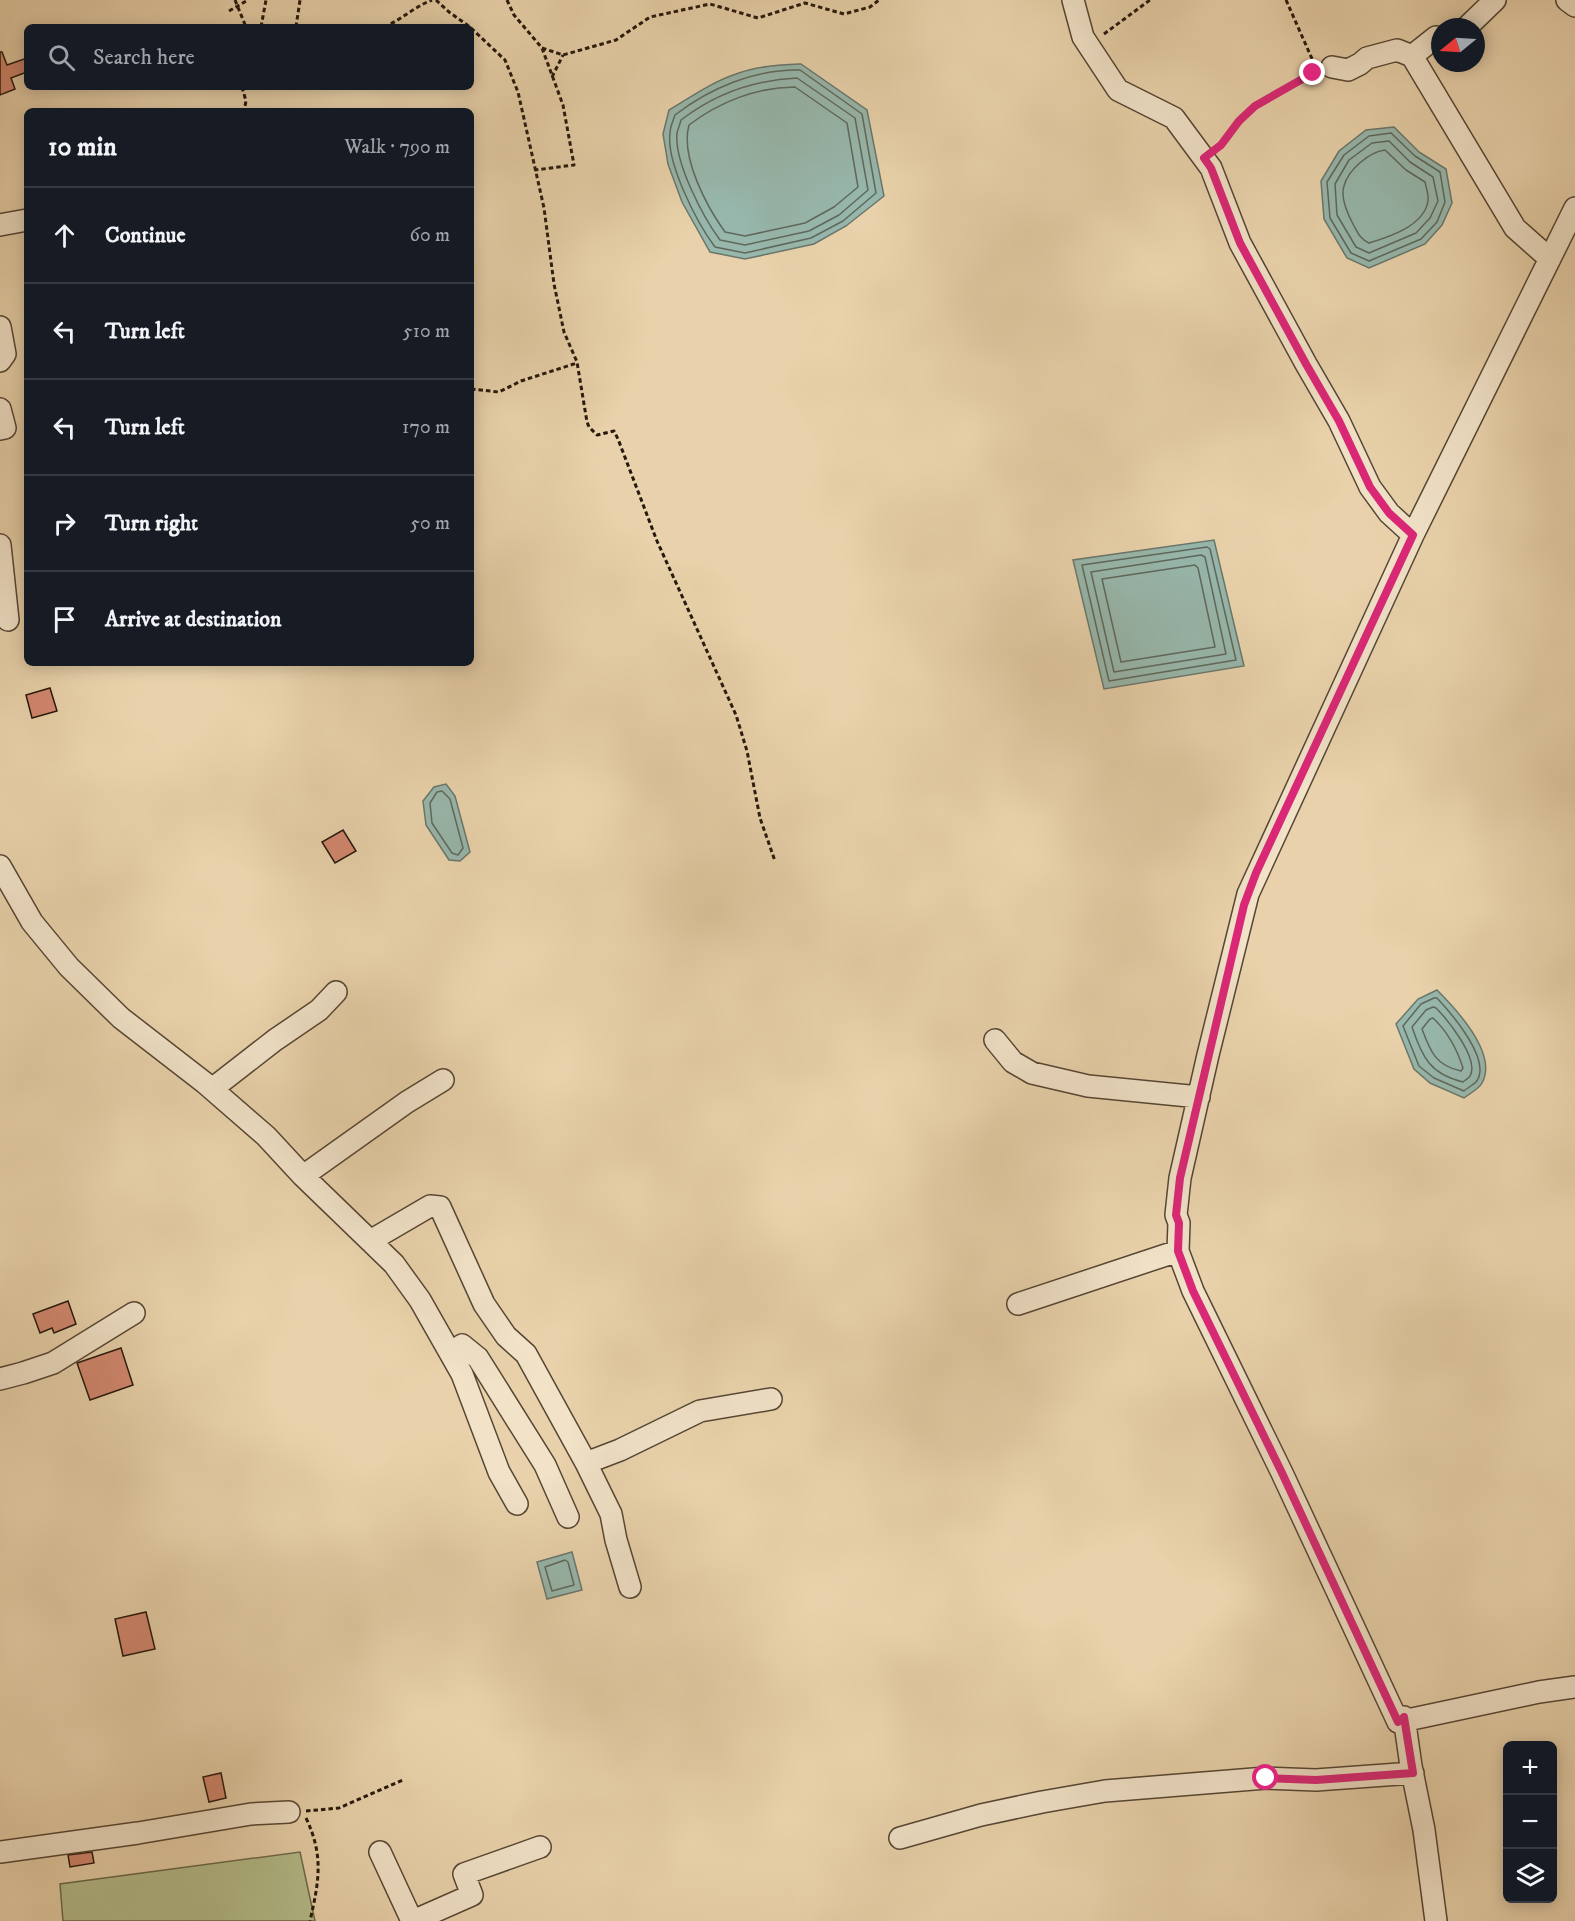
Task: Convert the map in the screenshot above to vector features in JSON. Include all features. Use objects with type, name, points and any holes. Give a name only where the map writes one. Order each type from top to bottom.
[{"type":"street","points":[[1073,0],[1083,38],[1118,90],[1174,118],[1211,168],[1240,243],[1300,355],[1339,421],[1370,487],[1389,513],[1413,535]]},
{"type":"street","points":[[1476,18],[1495,0]]},
{"type":"street","points":[[1567,0],[1575,6]]},
{"type":"street","points":[[1412,56],[1431,41]]},
{"type":"street","points":[[1324,69],[1348,70],[1367,58],[1397,51],[1412,56],[1515,228],[1550,260]]},
{"type":"street","points":[[1398,1722],[1282,1473],[1193,1291],[1178,1251],[1179,1223],[1176,1215],[1180,1178],[1248,894],[1413,535],[1575,208]]},
{"type":"street","points":[[0,225],[24,221]]},
{"type":"street","points":[[0,327],[5,354],[0,361]]},
{"type":"street","points":[[0,409],[5,428],[0,429]]},
{"type":"street","points":[[0,544],[12,618]]},
{"type":"street","points":[[0,866],[32,922],[69,967],[121,1018],[212,1089],[266,1136],[303,1176],[394,1264],[420,1300],[451,1352],[479,1415],[500,1472],[517,1504]]},
{"type":"street","points":[[212,1089],[275,1040],[319,1010],[336,992]]},
{"type":"street","points":[[995,1040],[1013,1062],[1032,1073],[1088,1086],[1198,1097]]},
{"type":"street","points":[[303,1176],[406,1102],[443,1080]]},
{"type":"street","points":[[370,1241],[430,1206],[440,1207],[484,1304],[506,1336],[526,1354],[586,1462],[611,1514],[630,1587]]},
{"type":"street","points":[[1018,1304],[1178,1251]]},
{"type":"street","points":[[0,1379],[53,1363],[134,1313]]},
{"type":"street","points":[[451,1352],[462,1345],[478,1358],[545,1465],[568,1517]]},
{"type":"street","points":[[586,1462],[620,1450],[700,1411],[771,1400]]},
{"type":"street","points":[[1398,1722],[1539,1692],[1575,1687]]},
{"type":"street","points":[[1398,1722],[1404,1717],[1424,1830],[1436,1921]]},
{"type":"street","points":[[900,1838],[981,1815],[1105,1791],[1266,1778],[1316,1780],[1413,1773]]},
{"type":"street","points":[[0,1852],[138,1833],[251,1814],[289,1812]]},
{"type":"street","points":[[380,1852],[412,1921],[472,1894],[465,1874],[540,1847]]},
{"type":"path","points":[[235,0],[245,24]]},
{"type":"path","points":[[229,11],[248,0]]},
{"type":"path","points":[[262,24],[266,0]]},
{"type":"path","points":[[296,24],[300,0]]},
{"type":"path","points":[[391,24],[419,5],[434,0],[466,24]]},
{"type":"path","points":[[507,0],[514,15],[542,48],[563,105],[574,165],[535,170]]},
{"type":"path","points":[[542,48],[563,55],[616,40],[650,17],[710,4],[759,18],[805,3],[844,14],[870,7],[879,0]]},
{"type":"path","points":[[1089,46],[1150,0]]},
{"type":"path","points":[[1204,158],[1221,145],[1239,121],[1255,106],[1324,69],[1286,0]]},
{"type":"path","points":[[474,31],[505,60],[518,92],[544,208],[554,284],[564,332],[578,362],[589,427],[597,435],[614,431],[618,439],[657,541],[736,715],[747,751],[760,818],[775,861]]},
{"type":"path","points":[[552,77],[563,55]]},
{"type":"path","points":[[243,90],[246,101],[245,108]]},
{"type":"path","points":[[474,389],[499,393],[521,381],[578,362]]},
{"type":"path","points":[[310,1921],[316,1894],[319,1861],[314,1834],[303,1811],[339,1808],[402,1780]]},
{"type":"green space","points":[[300,1852],[315,1921],[63,1921],[60,1884]]},
{"type":"water","points":[[801,64],[867,110],[884,196],[846,226],[814,244],[745,259],[710,252],[682,202],[668,164],[663,134],[669,110],[710,85],[744,71],[768,66]]},
{"type":"water","points":[[1394,127],[1419,152],[1446,169],[1452,203],[1442,225],[1425,244],[1369,268],[1347,258],[1324,219],[1321,181],[1339,151],[1366,130]]},
{"type":"water","points":[[1214,540],[1244,666],[1104,689],[1073,560]]},
{"type":"water","points":[[446,784],[455,796],[470,852],[460,861],[449,860],[426,825],[423,801],[434,787]]},
{"type":"water","points":[[1437,990],[1473,1033],[1484,1059],[1485,1071],[1482,1083],[1464,1098],[1430,1083],[1414,1069],[1396,1024],[1418,999]]},
{"type":"water","points":[[572,1552],[582,1590],[547,1599],[537,1562]]},
{"type":"building","points":[[0,52],[7,65],[24,59],[24,73],[11,78],[15,89],[0,95]]},
{"type":"building","points":[[50,688],[57,711],[32,718],[26,695]]},
{"type":"building","points":[[343,830],[356,851],[335,863],[322,842]]},
{"type":"building","points":[[68,1301],[76,1324],[54,1333],[52,1328],[40,1333],[33,1314]]},
{"type":"building","points":[[121,1348],[133,1385],[90,1400],[77,1363]]},
{"type":"building","points":[[146,1612],[155,1649],[123,1656],[115,1619]]},
{"type":"building","points":[[221,1773],[226,1798],[209,1802],[203,1777]]},
{"type":"building","points":[[92,1852],[94,1863],[70,1867],[68,1855]]},
{"type":"route","points":[[1266,1778],[1316,1780],[1413,1773],[1404,1717],[1398,1722],[1282,1473],[1193,1291],[1178,1251],[1179,1223],[1176,1215],[1180,1178],[1244,905],[1256,873],[1413,535],[1389,513],[1370,487],[1339,421],[1240,243],[1211,168],[1204,158],[1221,145],[1239,121],[1255,106],[1313,73]]}]
